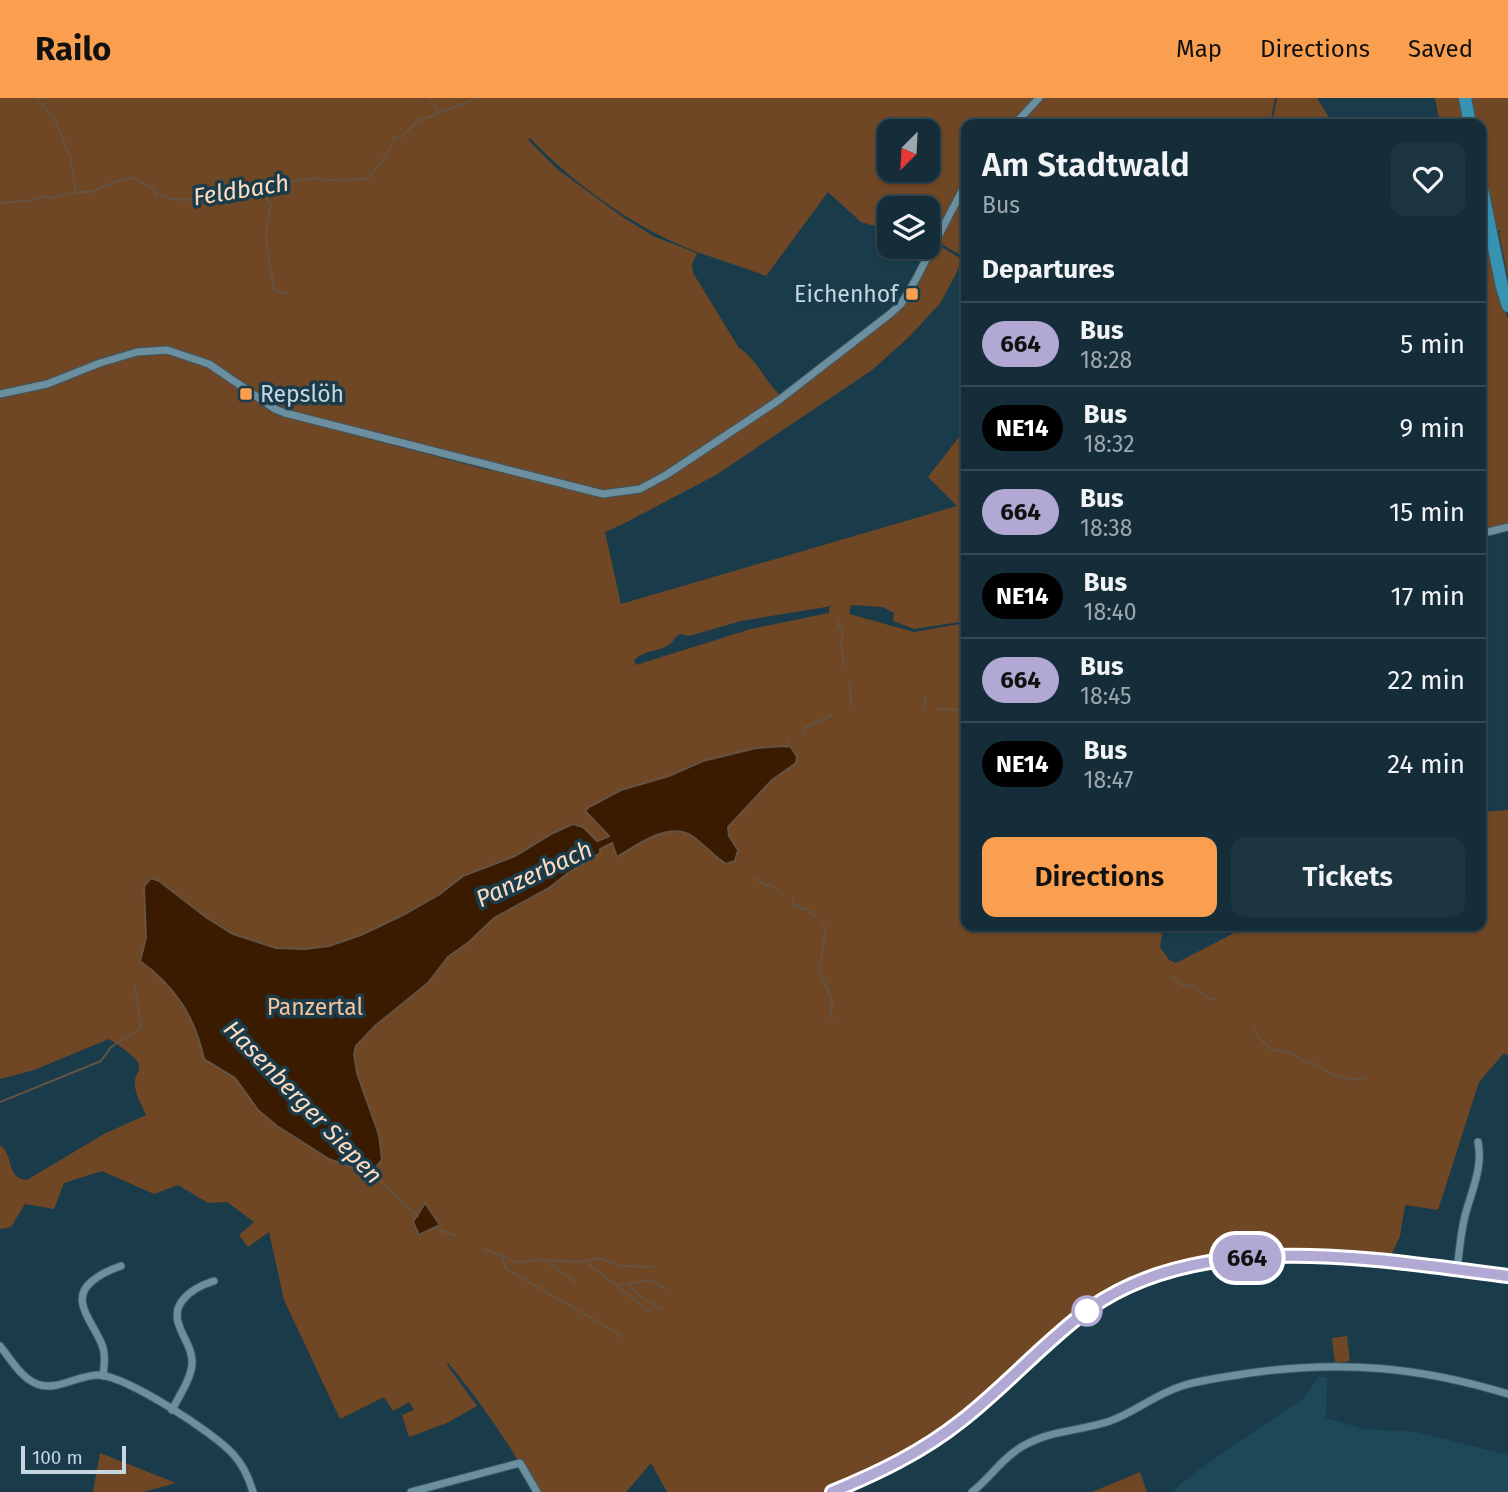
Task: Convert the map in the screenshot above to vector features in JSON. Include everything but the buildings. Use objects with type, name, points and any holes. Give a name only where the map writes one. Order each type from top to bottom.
[{"type":"main road","points":[[1465,98],[1469,119]]},
{"type":"main road","points":[[1486,208],[1508,306]]},
{"type":"street","points":[[1020,119],[1039,98]]},
{"type":"street","points":[[0,394],[47,384],[137,352],[167,350],[209,364],[285,413],[545,481],[612,495],[640,489],[652,483],[779,401],[901,304],[961,193]]},
{"type":"street","points":[[1486,532],[1508,527]]},
{"type":"street","points":[[1457,1270],[1463,1223],[1478,1171],[1478,1142]]},
{"type":"street","points":[[831,1492],[895,1464],[933,1441],[978,1407],[1088,1311],[1112,1295],[1155,1277],[1218,1262],[1289,1255],[1348,1258],[1508,1276]]},
{"type":"street","points":[[103,1376],[104,1350],[83,1308],[82,1296],[87,1286],[99,1276],[121,1266]]},
{"type":"street","points":[[172,1410],[190,1373],[192,1362],[178,1323],[177,1309],[192,1291],[214,1281]]},
{"type":"street","points":[[0,1346],[25,1377],[39,1385],[48,1386],[90,1376],[103,1376],[127,1385],[172,1410],[232,1454],[244,1470],[253,1492]]},
{"type":"street","points":[[972,1492],[1004,1460],[1030,1442],[1044,1436],[1108,1422],[1171,1390],[1212,1379],[1294,1367],[1359,1366],[1439,1376],[1507,1394]]},
{"type":"street","points":[[411,1492],[520,1462],[536,1492]]},
{"type":"shaded area","points":[[1319,1376],[1327,1378],[1326,1418],[1364,1429],[1417,1432],[1508,1455],[1508,1492],[1173,1492],[1215,1458],[1304,1398]]},
{"type":"green space","name":"Panzertal","points":[[0,98],[1036,98],[1017,119],[961,119],[961,188],[940,227],[940,196],[877,196],[877,227],[861,222],[828,192],[766,276],[682,246],[638,224],[589,190],[530,138],[528,140],[557,169],[624,218],[655,237],[697,253],[692,264],[693,273],[739,348],[751,358],[781,396],[660,476],[628,490],[602,492],[604,496],[626,495],[650,487],[774,407],[895,312],[913,290],[929,259],[940,259],[940,246],[961,259],[961,264],[941,302],[910,336],[872,370],[716,475],[605,532],[621,604],[957,506],[928,477],[961,434],[961,622],[914,629],[893,621],[894,613],[883,607],[851,605],[849,614],[914,632],[961,624],[961,931],[1162,931],[1160,947],[1169,960],[1176,963],[1238,931],[1486,931],[1486,812],[1508,810],[1508,1055],[1504,1053],[1479,1082],[1438,1210],[1405,1205],[1400,1236],[1388,1262],[1289,1255],[1218,1262],[1166,1274],[1132,1286],[1088,1311],[961,1421],[907,1458],[831,1492],[667,1492],[651,1463],[626,1492],[537,1492],[496,1426],[448,1363],[477,1406],[447,1423],[409,1437],[402,1415],[414,1410],[409,1402],[393,1411],[384,1397],[340,1419],[284,1300],[269,1232],[248,1247],[239,1235],[254,1222],[227,1202],[208,1203],[178,1185],[154,1194],[102,1171],[64,1183],[54,1209],[25,1204],[11,1227],[0,1229],[0,1145],[16,1176],[27,1180],[104,1134],[146,1115],[135,1086],[139,1065],[109,1039],[34,1070],[0,1079],[0,399],[122,358],[158,351],[208,366],[234,382],[265,408],[281,416],[492,471],[488,464],[275,406],[215,365],[167,348],[134,350],[94,362],[40,384],[0,392]],"holes":[[[832,606],[829,613],[751,629],[636,665],[634,660],[642,654],[669,645],[680,634],[689,636],[741,621]]]},
{"type":"green space","points":[[1042,98],[1275,98],[1271,119],[1023,119]]},
{"type":"green space","points":[[1277,98],[1317,98],[1330,119],[1273,119]]},
{"type":"green space","points":[[1435,98],[1460,98],[1464,119],[1439,119]]},
{"type":"green space","points":[[1470,98],[1508,98],[1508,277],[1499,233],[1501,231],[1497,230],[1486,177],[1486,119],[1474,119]]},
{"type":"green space","points":[[961,197],[961,255],[940,243],[940,238]]},
{"type":"green space","points":[[1486,238],[1508,319],[1508,524],[1486,531]]},
{"type":"green space","points":[[1347,1336],[1350,1361],[1335,1363],[1332,1338]]},
{"type":"green space","points":[[100,1453],[176,1483],[143,1492],[93,1492]]},
{"type":"green space","points":[[1140,1472],[1147,1492],[1092,1492]]},
{"type":"water","points":[[791,747],[797,757],[796,763],[772,780],[728,827],[729,836],[738,850],[735,861],[726,864],[692,836],[683,832],[673,831],[653,836],[617,857],[612,843],[549,888],[494,918],[469,942],[448,957],[428,983],[375,1026],[356,1046],[354,1054],[357,1073],[379,1135],[382,1160],[373,1171],[367,1173],[329,1159],[277,1126],[258,1110],[235,1078],[204,1059],[195,1029],[182,1004],[164,981],[140,961],[146,938],[144,886],[151,878],[233,934],[276,948],[329,946],[361,935],[403,915],[440,894],[463,876],[515,856],[573,824],[583,827],[597,841],[608,837],[585,811],[621,790],[669,776],[703,761],[756,748]]},
{"type":"water","points":[[425,1203],[440,1225],[419,1235],[413,1222]]},
{"type":"waterway","points":[[36,98],[54,117],[70,157],[76,192]]},
{"type":"waterway","points":[[430,98],[438,113]]},
{"type":"waterway","name":"Feldbach","points":[[327,180],[367,179],[386,155],[394,137],[400,138],[418,121],[478,98]]},
{"type":"waterway","name":"Feldbach","points":[[0,203],[91,192],[117,181],[133,178],[153,188],[156,195],[188,200],[220,192],[263,191],[288,182],[317,178],[324,180]]},
{"type":"waterway","points":[[264,193],[271,206],[266,237],[274,288],[288,293]]},
{"type":"waterway","points":[[838,620],[843,630],[841,643],[844,666]]},
{"type":"waterway","points":[[850,683],[851,706]]},
{"type":"waterway","name":"Panzerbach","points":[[923,698],[926,698],[926,709]]},
{"type":"waterway","name":"Panzerbach","points":[[937,709],[961,710]]},
{"type":"waterway","name":"Panzerbach","points":[[803,734],[805,728],[832,715]]},
{"type":"waterway","name":"Panzerbach","points":[[786,747],[790,739]]},
{"type":"waterway","points":[[754,877],[766,886],[770,884],[782,894]]},
{"type":"waterway","points":[[792,899],[795,907],[798,905],[801,909],[805,908],[817,918]]},
{"type":"waterway","points":[[823,924],[826,930],[819,971],[832,999],[831,1017],[836,1020]]},
{"type":"waterway","points":[[1172,976],[1182,985],[1193,986],[1210,1000],[1216,999]]},
{"type":"waterway","name":"Panzerbach","points":[[0,1102],[101,1061],[111,1047],[141,1028],[135,986]]},
{"type":"waterway","points":[[1254,1027],[1259,1038],[1271,1049],[1291,1053],[1334,1075],[1353,1080],[1365,1078]]},
{"type":"waterway","name":"Hasenberger Siepen","points":[[368,1170],[418,1216]]},
{"type":"waterway","name":"Hasenberger Siepen","points":[[437,1229],[456,1236]]},
{"type":"waterway","name":"Hasenberger Siepen","points":[[484,1249],[516,1262],[580,1262],[599,1258],[621,1266],[652,1267]]},
{"type":"waterway","points":[[503,1259],[506,1269],[619,1334],[618,1338]]},
{"type":"waterway","points":[[546,1261],[576,1283]]},
{"type":"waterway","points":[[586,1262],[650,1312]]},
{"type":"waterway","points":[[618,1285],[650,1280],[667,1289]]},
{"type":"waterway","points":[[629,1285],[661,1310]]},
{"type":"bus line","name":"664","points":[[832,1492],[907,1458],[933,1441],[961,1422],[1088,1311],[1112,1295],[1166,1273],[1234,1259],[1289,1255],[1366,1259],[1508,1276]]},
{"type":"place","name":"Eichenhof","points":[[912,294]]},
{"type":"place","name":"Repslöh","points":[[246,394]]}]
